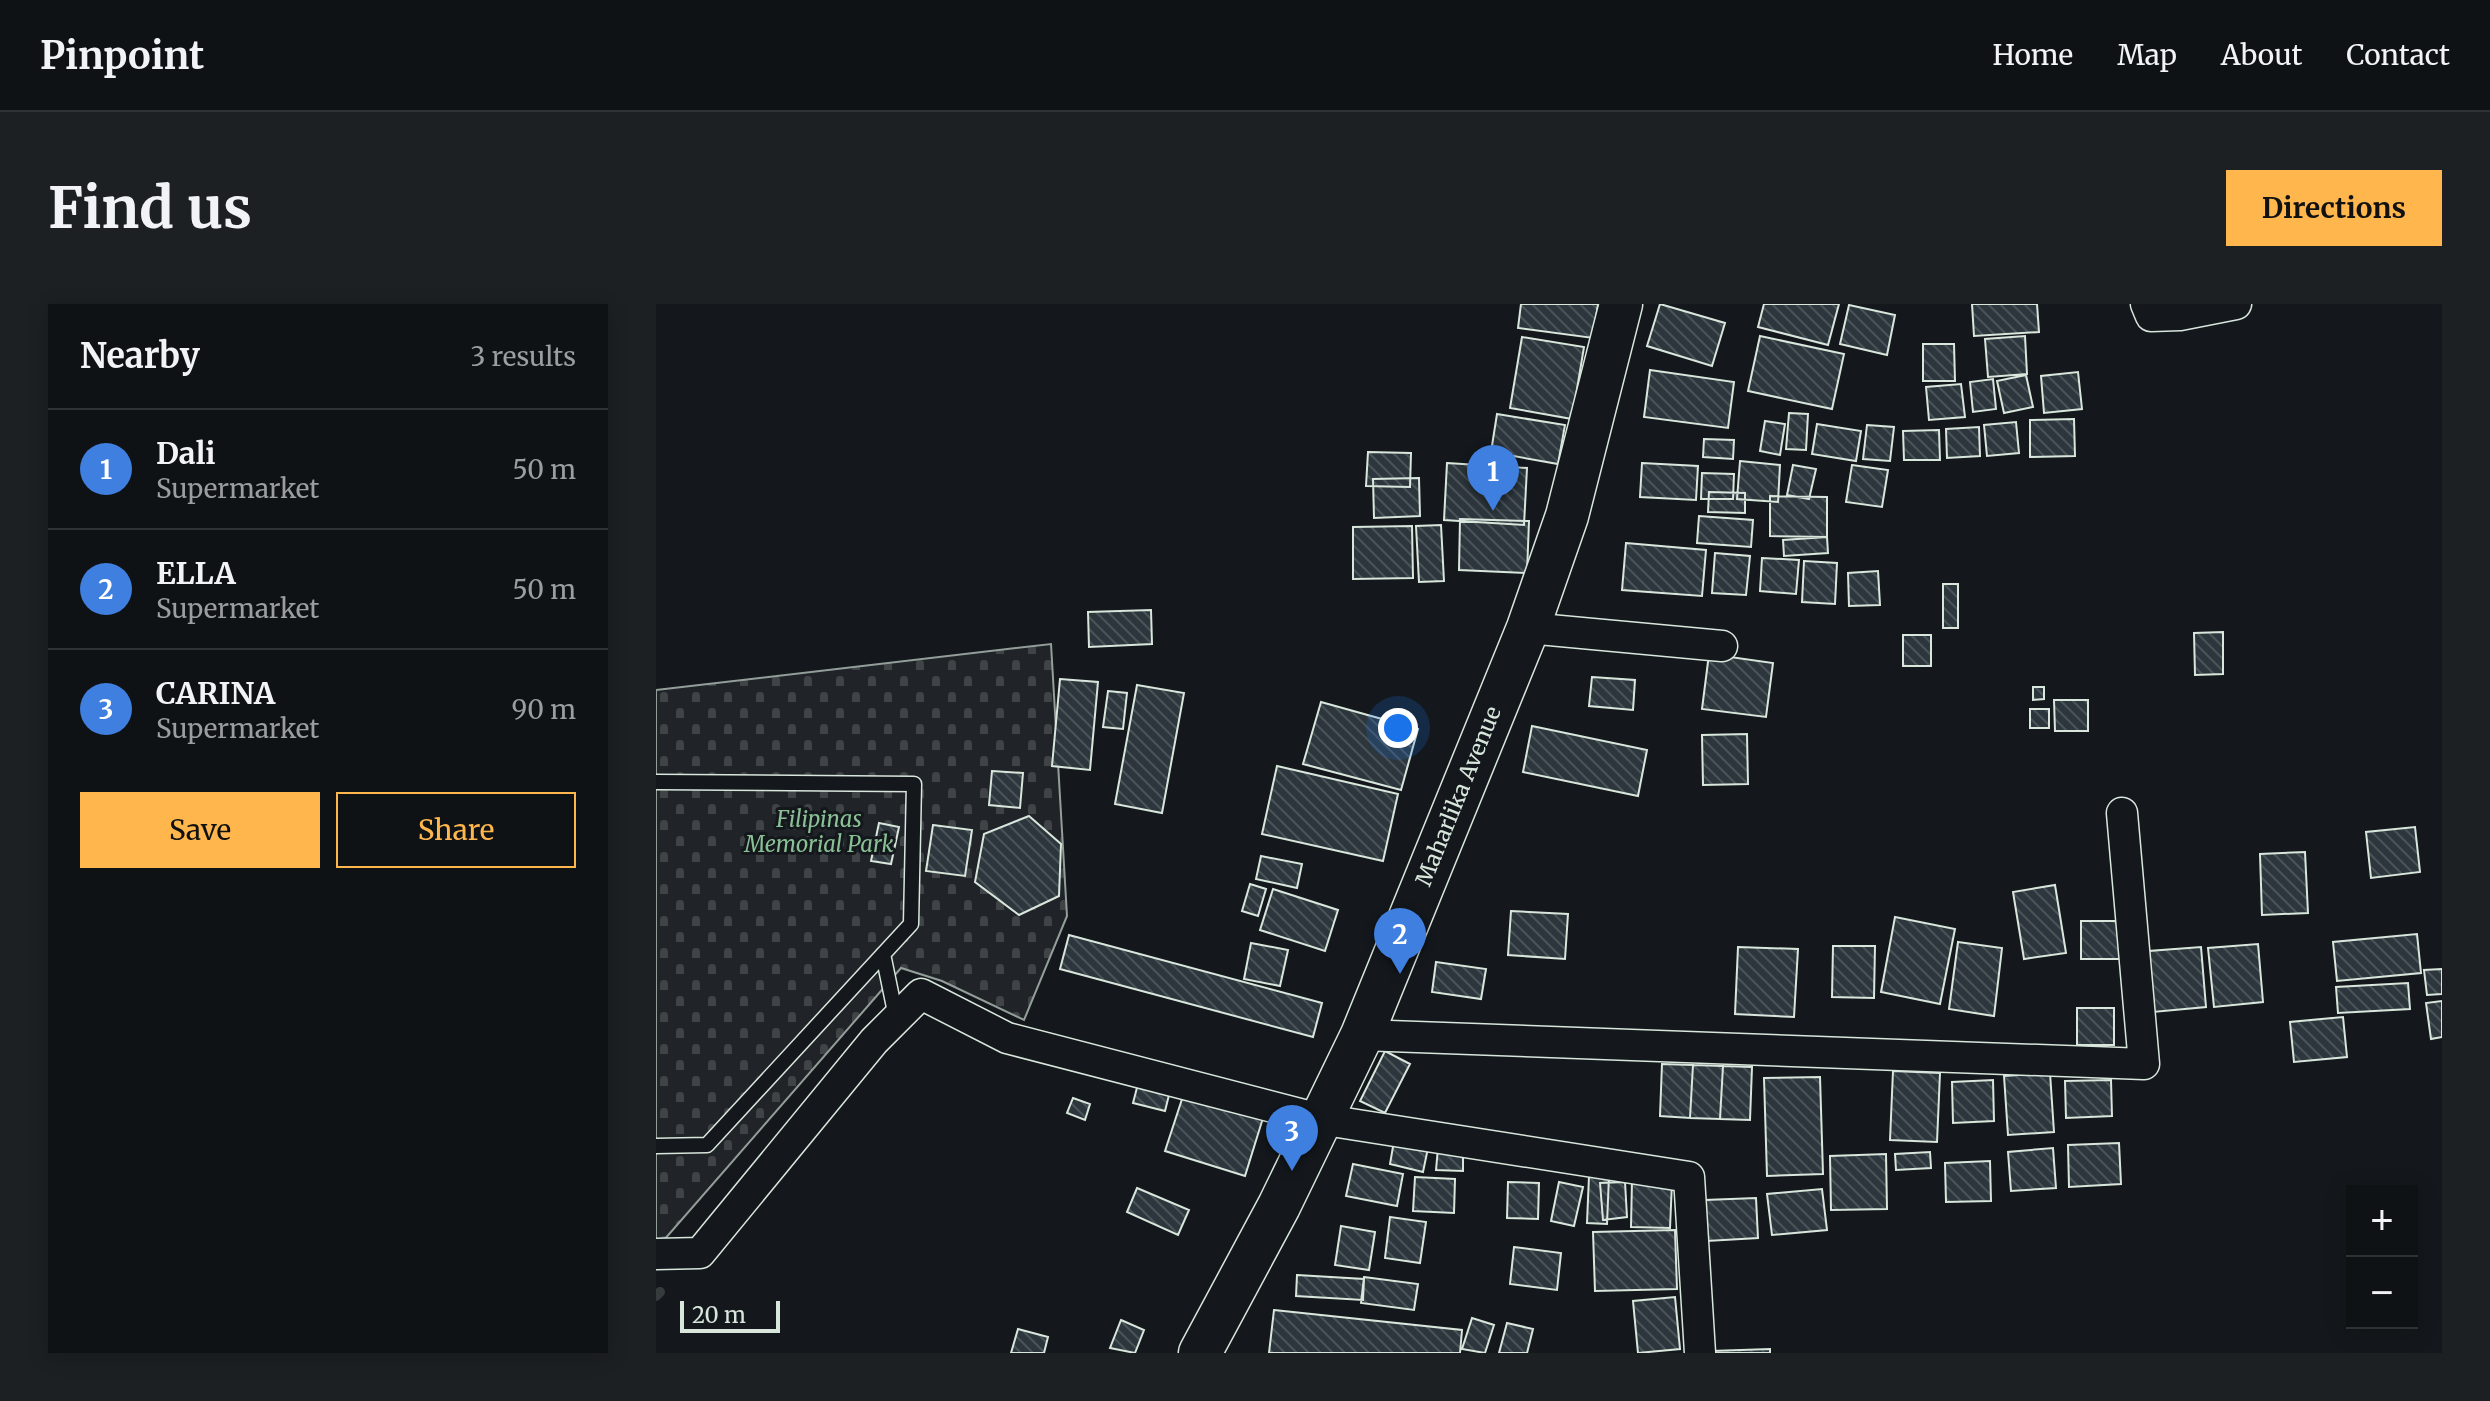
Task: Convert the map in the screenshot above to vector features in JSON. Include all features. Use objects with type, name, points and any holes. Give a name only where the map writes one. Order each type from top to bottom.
[{"type":"main road","name":"Maharlika Avenue","points":[[1200,1353],[1279,1206],[1362,1035],[1528,628],[1567,516],[1621,304]]},
{"type":"street","points":[[2146,304],[2151,316],[2180,315],[2236,304]]},
{"type":"street","points":[[1528,628],[1722,646]]},
{"type":"street","points":[[1362,1035],[2144,1064],[2122,813]]},
{"type":"street","points":[[656,1254],[700,1253],[896,1018],[921,994],[1007,1038],[1319,1119],[1689,1177],[1700,1353]]},
{"type":"lane","points":[[656,782],[914,784],[911,924],[707,1145],[656,1146]]},
{"type":"lane","points":[[883,954],[896,1018]]},
{"type":"green space","name":"Filipinas Memorial Park","points":[[1051,644],[1067,916],[1024,1020],[942,981],[901,968],[664,1240],[656,1240],[656,690]]},
{"type":"building","points":[[1521,304],[1598,304],[1593,338],[1518,328]]},
{"type":"building","points":[[1660,304],[1725,323],[1712,366],[1647,346]]},
{"type":"building","points":[[1764,304],[1839,304],[1828,345],[1758,327]]},
{"type":"building","points":[[1972,304],[2037,304],[2039,332],[1974,336]]},
{"type":"building","points":[[1849,305],[1895,315],[1887,355],[1840,344]]},
{"type":"building","points":[[1760,336],[1844,354],[1832,409],[1748,391]]},
{"type":"building","points":[[2025,336],[2027,374],[1988,377],[1985,339]]},
{"type":"building","points":[[1522,337],[1584,347],[1572,419],[1510,408]]},
{"type":"building","points":[[1923,344],[1954,344],[1955,381],[1923,381]]},
{"type":"building","points":[[1650,370],[1734,382],[1728,428],[1644,417]]},
{"type":"building","points":[[2078,372],[2082,409],[2044,413],[2041,376]]},
{"type":"building","points":[[2026,375],[2033,407],[2004,413],[1997,381]]},
{"type":"building","points":[[1993,379],[1996,409],[1973,412],[1970,382]]},
{"type":"building","points":[[1961,384],[1965,417],[1929,420],[1926,387]]},
{"type":"building","points":[[1789,413],[1808,414],[1806,450],[1786,449]]},
{"type":"building","points":[[1497,414],[1565,425],[1558,464],[1491,452]]},
{"type":"building","points":[[2074,419],[2075,456],[2030,457],[2030,420]]},
{"type":"building","points":[[1765,421],[1785,424],[1780,455],[1760,451]]},
{"type":"building","points":[[2016,422],[2019,453],[1987,456],[1984,425]]},
{"type":"building","points":[[1817,424],[1861,431],[1856,461],[1812,454]]},
{"type":"building","points":[[1867,425],[1894,427],[1890,461],[1863,459]]},
{"type":"building","points":[[1979,427],[1980,456],[1947,458],[1946,429]]},
{"type":"building","points":[[1939,430],[1940,460],[1904,460],[1903,431]]},
{"type":"building","points":[[1704,439],[1734,440],[1733,459],[1703,457]]},
{"type":"building","points":[[1368,452],[1411,453],[1410,487],[1366,486]]},
{"type":"building","points":[[1740,461],[1780,465],[1778,502],[1737,499]]},
{"type":"building","points":[[1447,463],[1527,468],[1524,525],[1444,520]]},
{"type":"building","points":[[1642,463],[1698,466],[1696,500],[1640,497]]},
{"type":"building","points":[[1793,465],[1816,469],[1809,499],[1787,495]]},
{"type":"building","points":[[1852,465],[1888,470],[1882,507],[1846,502]]},
{"type":"building","points":[[1702,473],[1734,474],[1733,499],[1701,499]]},
{"type":"building","points":[[1419,478],[1420,516],[1374,518],[1373,479]]},
{"type":"building","points":[[1709,492],[1745,493],[1745,513],[1708,512]]},
{"type":"building","points":[[1770,496],[1827,497],[1827,537],[1770,536]]},
{"type":"building","points":[[1699,516],[1753,520],[1751,547],[1697,543]]},
{"type":"building","points":[[1460,519],[1529,521],[1527,573],[1459,570]]},
{"type":"building","points":[[1441,525],[1444,581],[1419,582],[1416,526]]},
{"type":"building","points":[[1412,526],[1413,578],[1353,579],[1353,527]]},
{"type":"building","points":[[1827,537],[1828,553],[1784,556],[1783,540]]},
{"type":"building","points":[[1626,543],[1706,550],[1702,596],[1622,590]]},
{"type":"building","points":[[1715,553],[1750,556],[1746,595],[1712,593]]},
{"type":"building","points":[[1762,558],[1799,560],[1796,594],[1760,591]]},
{"type":"building","points":[[1804,561],[1837,563],[1835,604],[1802,602]]},
{"type":"building","points":[[1878,571],[1880,605],[1849,606],[1848,573]]},
{"type":"building","points":[[1943,584],[1958,584],[1958,628],[1943,628]]},
{"type":"building","points":[[1151,610],[1152,644],[1089,647],[1088,612]]},
{"type":"building","points":[[2223,632],[2223,674],[2195,675],[2194,633]]},
{"type":"building","points":[[1903,635],[1931,635],[1931,666],[1903,666]]},
{"type":"building","points":[[1709,654],[1773,663],[1766,717],[1702,709]]},
{"type":"building","points":[[1592,677],[1635,680],[1633,710],[1589,706]]},
{"type":"building","points":[[1060,679],[1098,682],[1090,770],[1052,766]]},
{"type":"building","points":[[1137,685],[1184,693],[1162,813],[1115,804]]},
{"type":"building","points":[[2033,687],[2044,687],[2044,699],[2033,700]]},
{"type":"building","points":[[1108,691],[1127,693],[1123,729],[1103,727]]},
{"type":"building","points":[[2054,700],[2088,700],[2088,731],[2055,731]]},
{"type":"building","points":[[1321,702],[1418,729],[1401,790],[1303,764]]},
{"type":"building","points":[[2030,709],[2049,709],[2049,728],[2030,728]]},
{"type":"building","points":[[1532,726],[1647,750],[1638,796],[1523,772]]},
{"type":"building","points":[[1747,734],[1748,784],[1703,785],[1702,735]]},
{"type":"building","points":[[1277,766],[1398,794],[1383,861],[1262,834]]},
{"type":"building","points":[[992,771],[1023,773],[1020,808],[989,805]]},
{"type":"building","points":[[1029,816],[1061,844],[1059,896],[1019,915],[975,882],[984,834]]},
{"type":"building","points":[[879,823],[899,827],[891,864],[871,861]]},
{"type":"building","points":[[933,825],[972,830],[965,876],[926,871]]},
{"type":"building","points":[[2415,827],[2420,872],[2371,878],[2366,832]]},
{"type":"building","points":[[2305,852],[2308,913],[2262,915],[2260,854]]},
{"type":"building","points":[[1261,856],[1302,864],[1297,888],[1256,879]]},
{"type":"building","points":[[1250,884],[1266,889],[1258,916],[1242,911]]},
{"type":"building","points":[[2055,885],[2066,953],[2024,959],[2013,892]]},
{"type":"building","points":[[1273,889],[1338,910],[1325,951],[1260,930]]},
{"type":"building","points":[[1511,911],[1568,914],[1565,959],[1508,955]]},
{"type":"building","points":[[1895,917],[1955,929],[1940,1004],[1881,992]]},
{"type":"building","points":[[2081,921],[2125,921],[2125,959],[2081,959]]},
{"type":"building","points":[[2417,934],[2421,973],[2337,981],[2333,942]]},
{"type":"building","points":[[1069,935],[1322,1003],[1313,1037],[1060,969]]},
{"type":"building","points":[[1958,942],[2002,948],[1994,1016],[1949,1009]]},
{"type":"building","points":[[1251,943],[1288,950],[1280,986],[1244,979]]},
{"type":"building","points":[[2258,944],[2263,1002],[2214,1007],[2208,948]]},
{"type":"building","points":[[1833,946],[1875,946],[1874,998],[1832,997]]},
{"type":"building","points":[[1738,947],[1798,949],[1794,1017],[1735,1014]]},
{"type":"building","points":[[2201,947],[2206,1007],[2153,1012],[2149,951]]},
{"type":"building","points":[[1436,962],[1486,969],[1481,999],[1432,992]]},
{"type":"building","points":[[2442,969],[2442,994],[2427,995],[2424,970]]},
{"type":"building","points":[[2408,983],[2410,1009],[2338,1013],[2336,987]]},
{"type":"building","points":[[2442,1001],[2442,1037],[2431,1039],[2426,1003]]},
{"type":"building","points":[[2077,1008],[2114,1008],[2114,1045],[2077,1045]]},
{"type":"building","points":[[2343,1017],[2347,1057],[2294,1062],[2290,1022]]},
{"type":"building","points":[[1385,1051],[1410,1064],[1385,1113],[1360,1101]]},
{"type":"building","points":[[1662,1064],[1693,1065],[1690,1118],[1660,1116]]},
{"type":"building","points":[[1693,1065],[1723,1066],[1720,1119],[1690,1118]]},
{"type":"building","points":[[1723,1066],[1752,1067],[1750,1120],[1720,1119]]},
{"type":"building","points":[[1893,1071],[1940,1073],[1937,1142],[1890,1140]]},
{"type":"building","points":[[2050,1073],[2054,1132],[2008,1135],[2004,1076]]},
{"type":"building","points":[[1820,1077],[1823,1174],[1767,1176],[1764,1078]]},
{"type":"building","points":[[1139,1080],[1171,1087],[1165,1111],[1133,1103]]},
{"type":"building","points":[[1993,1080],[1994,1121],[1953,1123],[1952,1082]]},
{"type":"building","points":[[2111,1080],[2112,1116],[2066,1118],[2065,1081]]},
{"type":"building","points":[[1184,1093],[1263,1118],[1245,1176],[1165,1151]]},
{"type":"building","points":[[1073,1098],[1090,1104],[1085,1120],[1067,1113]]},
{"type":"building","points":[[1394,1141],[1428,1148],[1423,1172],[1390,1164]]},
{"type":"building","points":[[2119,1143],[2121,1184],[2069,1187],[2068,1145]]},
{"type":"building","points":[[1438,1148],[1463,1149],[1463,1171],[1436,1170]]},
{"type":"building","points":[[2053,1148],[2056,1188],[2011,1191],[2008,1152]]},
{"type":"building","points":[[1930,1152],[1931,1168],[1896,1170],[1895,1154]]},
{"type":"building","points":[[1886,1154],[1887,1209],[1831,1210],[1830,1156]]},
{"type":"building","points":[[1990,1161],[1991,1201],[1946,1202],[1945,1163]]},
{"type":"building","points":[[1353,1164],[1403,1174],[1397,1206],[1346,1196]]},
{"type":"building","points":[[1589,1176],[1609,1176],[1607,1224],[1587,1223]]},
{"type":"building","points":[[1415,1177],[1455,1179],[1454,1213],[1413,1211]]},
{"type":"building","points":[[1632,1180],[1672,1182],[1670,1228],[1631,1227]]},
{"type":"building","points":[[1508,1182],[1539,1183],[1538,1219],[1507,1218]]},
{"type":"building","points":[[1559,1182],[1583,1187],[1574,1226],[1551,1221]]},
{"type":"building","points":[[1625,1182],[1627,1217],[1603,1220],[1600,1183]]},
{"type":"building","points":[[1137,1188],[1189,1210],[1178,1235],[1127,1212]]},
{"type":"building","points":[[1822,1189],[1827,1230],[1772,1235],[1767,1194]]},
{"type":"building","points":[[1756,1198],[1758,1238],[1707,1241],[1705,1200]]},
{"type":"building","points":[[1390,1217],[1426,1222],[1420,1263],[1385,1258]]},
{"type":"building","points":[[1341,1226],[1375,1232],[1369,1270],[1335,1265]]},
{"type":"building","points":[[1675,1230],[1677,1289],[1595,1291],[1593,1232]]},
{"type":"building","points":[[1514,1247],[1561,1253],[1557,1290],[1510,1284]]},
{"type":"building","points":[[1297,1275],[1364,1279],[1363,1300],[1296,1296]]},
{"type":"building","points":[[1364,1277],[1418,1284],[1414,1310],[1361,1303]]},
{"type":"building","points":[[1675,1297],[1680,1349],[1638,1353],[1633,1301]]},
{"type":"building","points":[[1274,1310],[1462,1330],[1460,1353],[1269,1353]]},
{"type":"building","points":[[1472,1318],[1494,1325],[1485,1353],[1462,1349]]},
{"type":"building","points":[[1121,1320],[1144,1330],[1135,1353],[1110,1348]]},
{"type":"building","points":[[1507,1323],[1533,1329],[1527,1353],[1499,1353]]},
{"type":"building","points":[[1018,1329],[1048,1337],[1044,1353],[1011,1353]]},
{"type":"building","points":[[1770,1349],[1770,1353],[1712,1351]]},
{"type":"waterway","points":[[656,1296],[660,1292]]},
{"type":"place","name":"Dali","points":[[1493,511]]},
{"type":"place","name":"ELLA","points":[[1400,974]]},
{"type":"place","name":"CARINA","points":[[1292,1171]]}]
